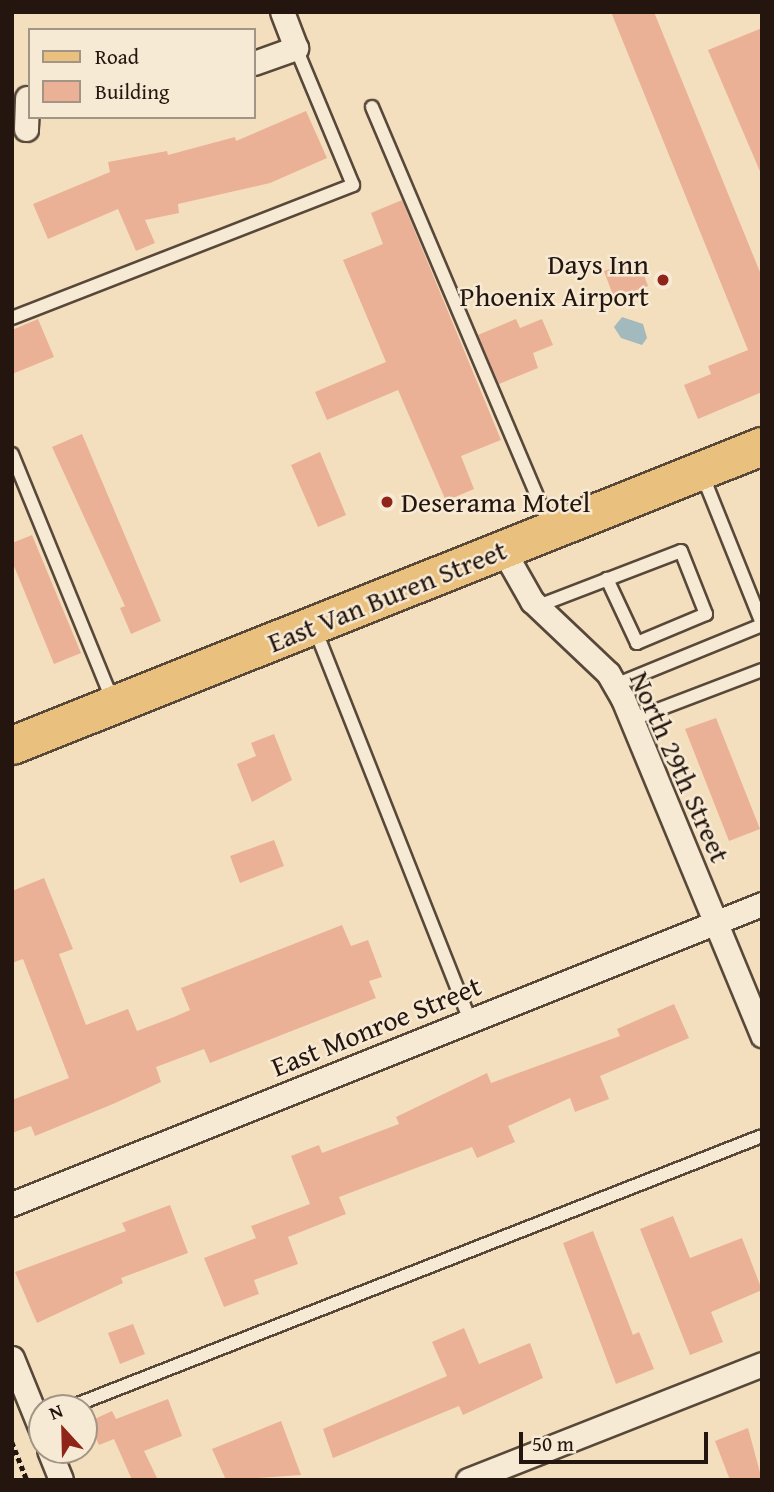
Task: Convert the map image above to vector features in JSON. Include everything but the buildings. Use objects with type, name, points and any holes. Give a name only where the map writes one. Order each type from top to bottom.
[{"type":"main road","name":"East Van Buren Street","points":[[12,746],[762,446]]},
{"type":"street","points":[[256,62],[296,48],[282,12]]},
{"type":"street","points":[[23,97],[26,129]]},
{"type":"street","name":"North 29th Street","points":[[503,550],[538,606],[615,685],[762,1035]]},
{"type":"street","name":"East Monroe Street","points":[[12,1204],[762,904]]},
{"type":"street","points":[[12,1358],[28,1395]]},
{"type":"street","points":[[468,1480],[762,1364]]},
{"type":"lane","points":[[12,318],[353,185],[296,48]]},
{"type":"lane","points":[[372,107],[552,530]]},
{"type":"lane","points":[[12,454],[115,705]]},
{"type":"lane","points":[[615,685],[762,624],[701,471]]},
{"type":"lane","points":[[538,606],[607,579],[681,551],[706,614],[637,643],[607,579]]},
{"type":"lane","points":[[314,625],[470,1020]]},
{"type":"lane","points":[[631,720],[762,670]]},
{"type":"lane","points":[[98,1396],[762,1136]]},
{"type":"path","points":[[12,1442],[27,1480]]},
{"type":"water","points":[[622,317],[643,324],[647,338],[642,345],[621,338],[614,327]]},
{"type":"place","name":"Days Inn Phoenix Airport","points":[[663,280]]},
{"type":"place","name":"Deserama Motel","points":[[387,502]]}]
